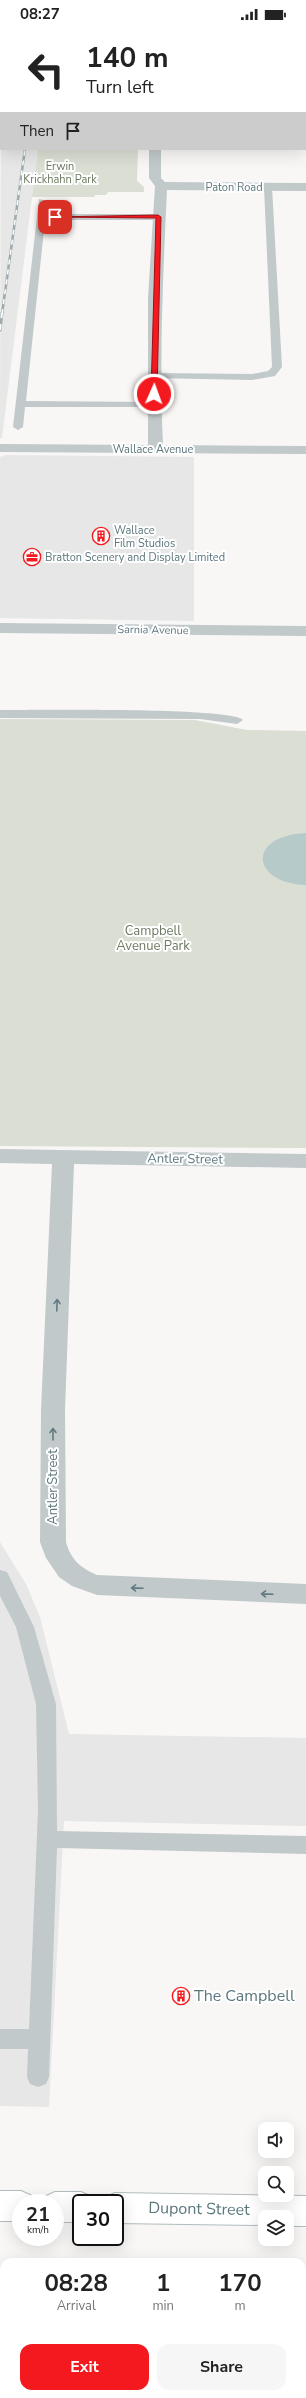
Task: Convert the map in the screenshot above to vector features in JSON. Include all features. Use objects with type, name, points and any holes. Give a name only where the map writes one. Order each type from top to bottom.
[{"type":"main road","points":[[0,2206],[12,2206]]},
{"type":"main road","name":"Dupont Street","points":[[124,2208],[306,2211]]},
{"type":"street","points":[[155,150],[155,178],[161,186],[158,217],[154,405],[156,449]]},
{"type":"street","name":"Paton Road","points":[[161,186],[306,187]]},
{"type":"street","name":"Wallace Avenue","points":[[0,448],[306,450]]},
{"type":"street","name":"Sarnia Avenue","points":[[0,628],[306,631]]},
{"type":"street","name":"Antler Street","points":[[0,1156],[306,1160]]},
{"type":"street","name":"Antler Street","points":[[63,1158],[53,1410],[53,1542],[59,1560],[75,1577],[97,1585],[306,1594]]},
{"type":"lane","points":[[155,376],[252,377],[271,374],[276,367],[268,187]]},
{"type":"lane","points":[[18,427],[42,201]]},
{"type":"lane","points":[[40,217],[158,217]]},
{"type":"lane","points":[[20,404],[154,405]]},
{"type":"lane","points":[[0,714],[200,715],[237,720]]},
{"type":"lane","points":[[0,1577],[25,1627],[46,1704],[47,1839],[38,2077]]},
{"type":"lane","points":[[47,1839],[306,1845]]},
{"type":"lane","points":[[0,2039],[39,2039]]},
{"type":"shaded area","points":[[1,150],[38,150],[2,438],[0,438]]},
{"type":"shaded area","name":"Wallace Film Studios","points":[[6,455],[194,457],[194,621],[0,618],[0,457]]},
{"type":"shaded area","points":[[306,833],[306,885],[288,883],[275,877],[266,869],[263,860],[265,851],[273,842],[286,836]]},
{"type":"shaded area","points":[[0,1542],[26,1584],[40,1617],[69,1734],[306,1738],[306,1826],[64,1821],[49,2107],[0,2106]]},
{"type":"green space","name":"Erwin Krickhahn Park","points":[[38,150],[138,150],[137,181],[144,187],[144,192],[108,192],[106,195],[95,195],[94,197],[32,197]]},
{"type":"green space","name":"Campbell Avenue Park","points":[[0,719],[195,720],[247,730],[306,731],[306,1148],[0,1146]]},
{"type":"railway","points":[[2,314],[25,150]]},
{"type":"railway","points":[[0,330],[2,313]]},
{"type":"place","name":"Wallace Film Studios","points":[[101,536]]},
{"type":"place","name":"Bratton Scenery and Display Limited","points":[[32,557]]},
{"type":"place","name":"The Campbell","points":[[181,1996]]},
{"type":"route","points":[[55,217],[158,217],[154,394]]}]
